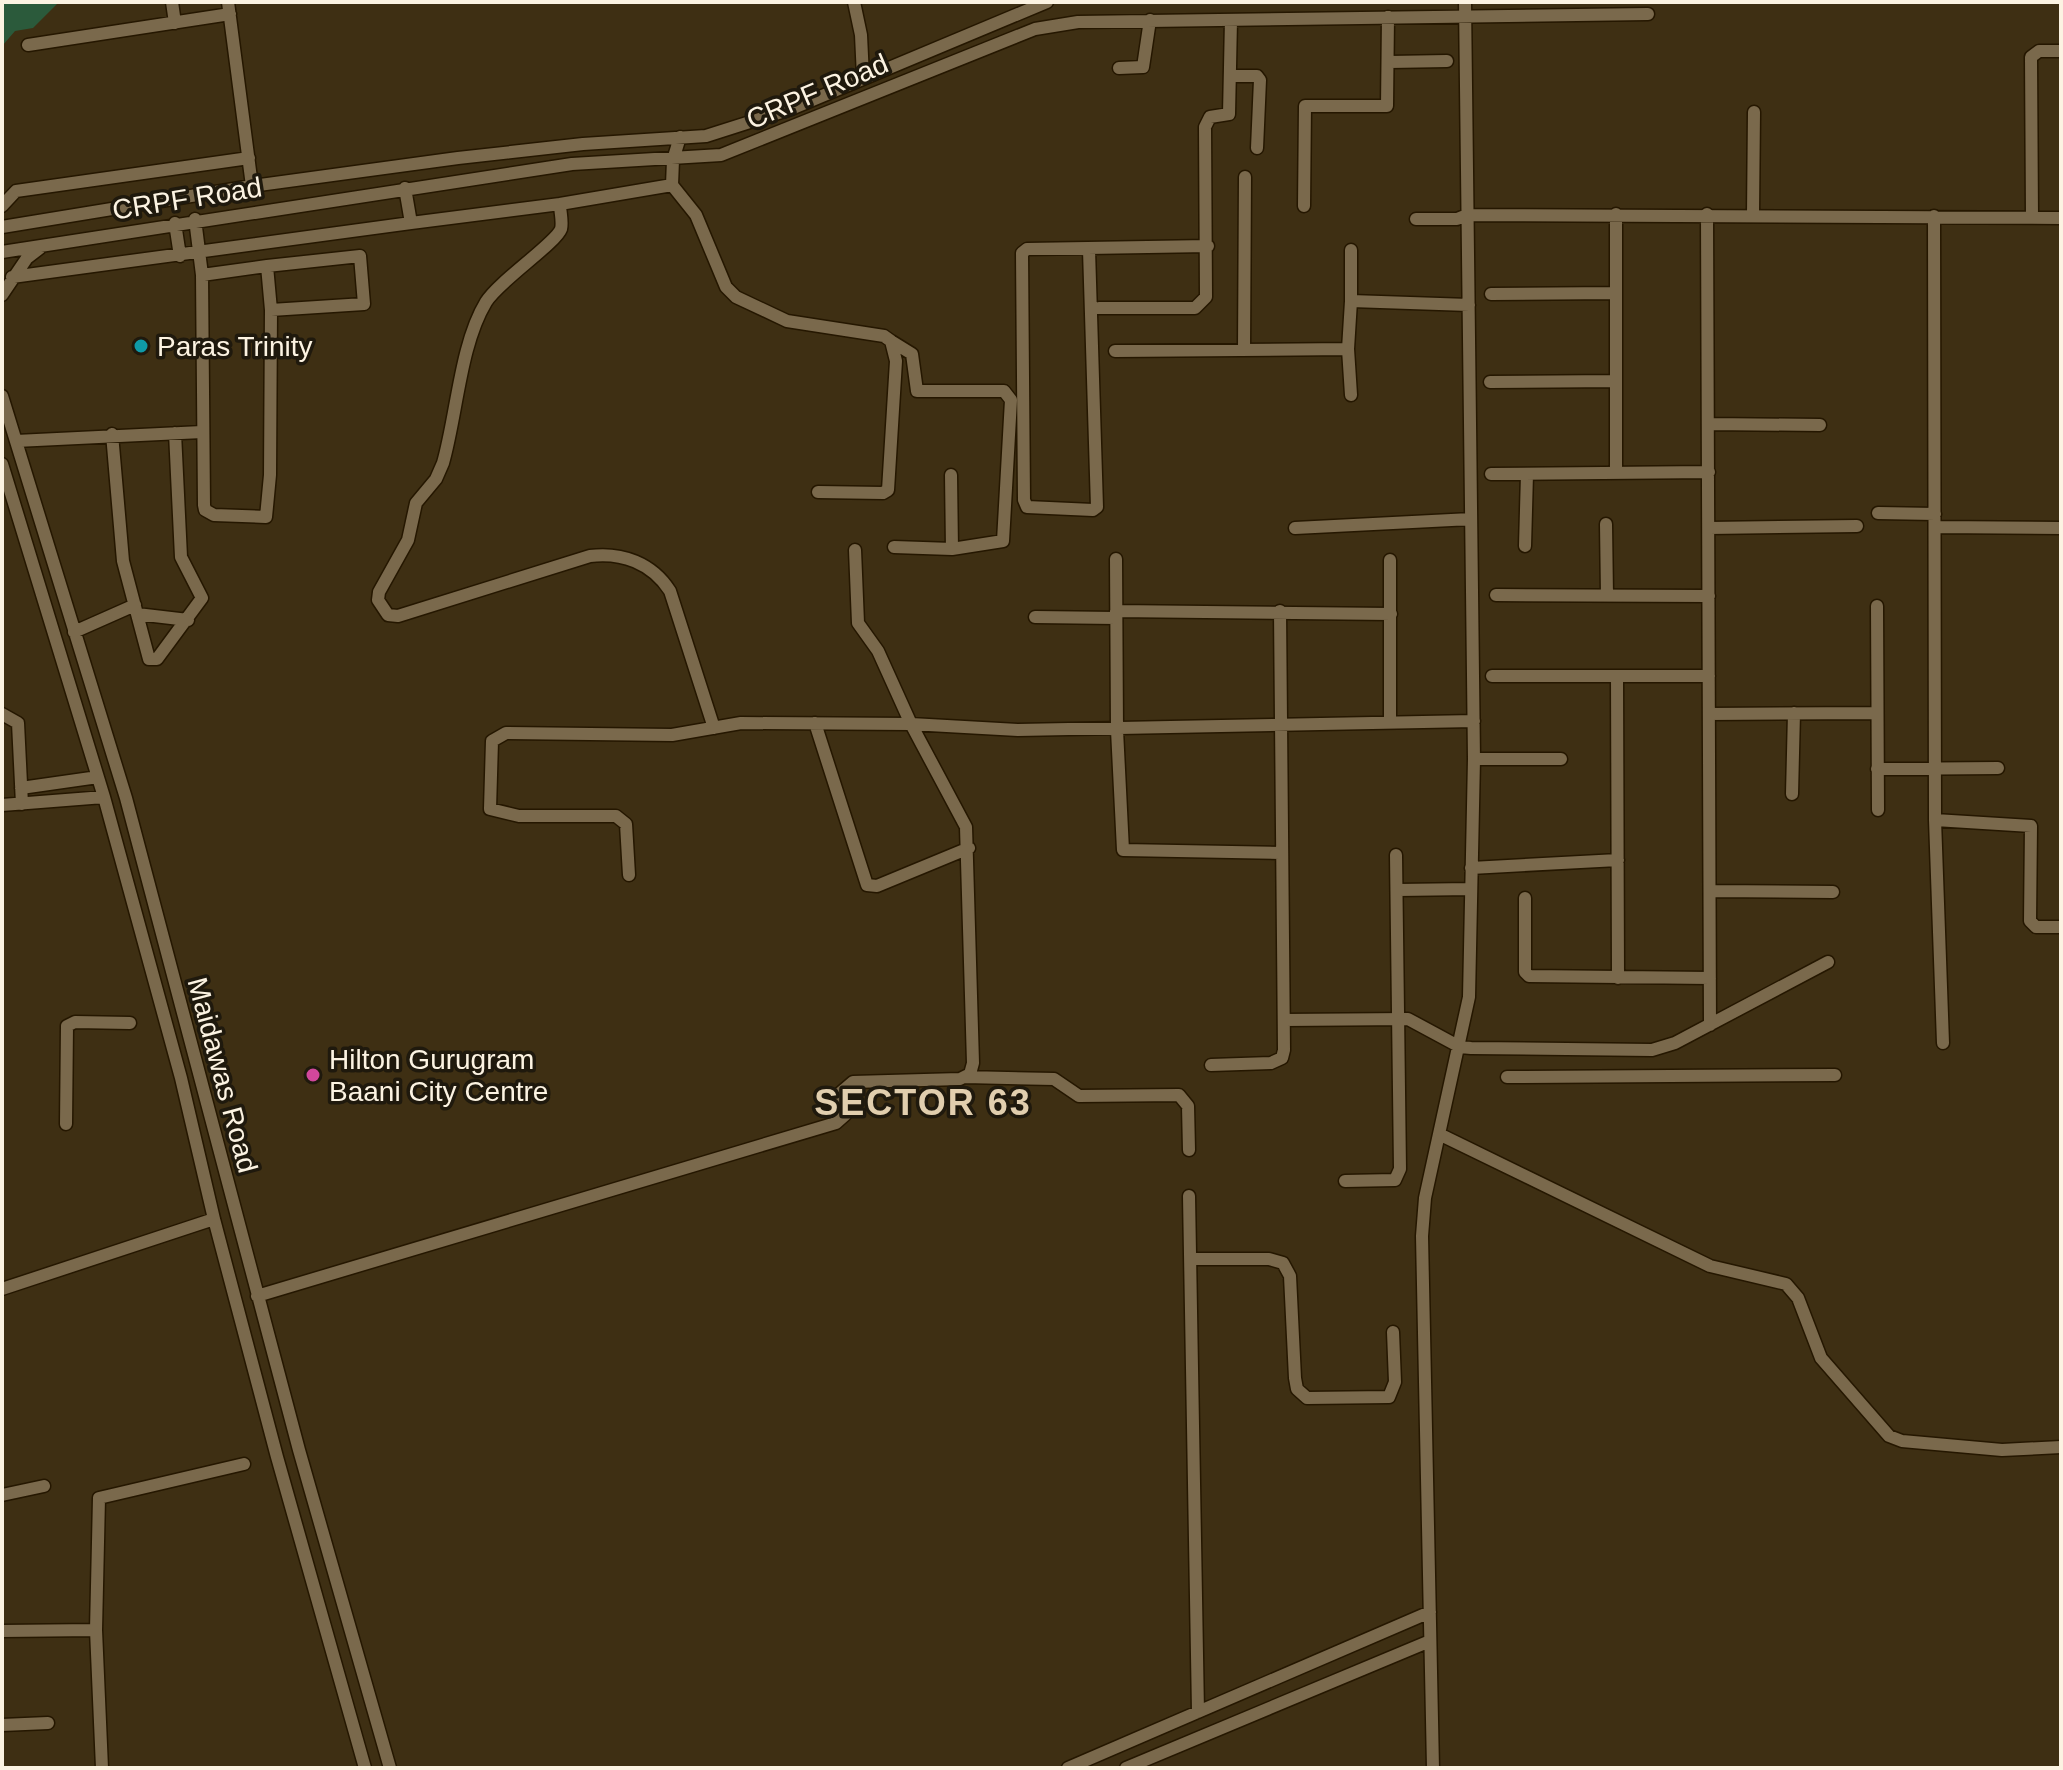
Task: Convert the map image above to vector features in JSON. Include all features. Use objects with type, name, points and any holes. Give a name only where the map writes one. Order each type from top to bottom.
[{"type":"street","points":[[172,2],[175,23]]},
{"type":"street","points":[[854,2],[861,35],[863,77]]},
{"type":"street","points":[[2,227],[254,186],[523,151],[706,136],[742,127],[1047,2]]},
{"type":"street","points":[[1433,1768],[1422,1236],[1425,1198],[1469,997],[1474,759],[1465,2]]},
{"type":"street","points":[[28,45],[175,23],[229,8],[258,210]]},
{"type":"street","name":"CRPF Road","points":[[2,252],[405,188],[598,162],[721,155],[745,148],[1035,29],[1078,22],[1648,14]]},
{"type":"street","points":[[1304,206],[1305,106],[1387,106],[1390,62],[1388,17]]},
{"type":"street","points":[[1119,68],[1143,67],[1150,20]]},
{"type":"street","points":[[1099,308],[1195,308],[1202,303],[1208,290],[1205,127],[1210,117],[1229,114],[1231,20]]},
{"type":"street","points":[[2032,217],[2031,57],[2039,51],[2061,51]]},
{"type":"street","points":[[1390,62],[1447,61]]},
{"type":"street","points":[[1232,76],[1257,76],[1260,80],[1257,148]]},
{"type":"street","points":[[1753,214],[1754,112]]},
{"type":"street","points":[[680,137],[673,160],[672,185],[696,215],[726,287],[736,297],[787,321],[884,336],[912,354],[917,391],[1004,391],[1011,400],[1003,541],[952,549],[894,547]]},
{"type":"street","points":[[35,222],[2,208],[16,191],[249,158]]},
{"type":"street","points":[[1244,350],[1245,177]]},
{"type":"street","points":[[12,277],[560,204],[672,185]]},
{"type":"street","points":[[405,188],[411,223]]},
{"type":"street","points":[[560,204],[558,233],[494,291],[482,310],[470,344],[443,463],[436,479],[416,503],[408,540],[379,592],[378,600],[384,613],[398,616],[590,556],[617,555],[646,566],[670,591],[714,728]]},
{"type":"street","points":[[1616,214],[1616,473]]},
{"type":"street","points":[[1416,219],[1457,219],[1467,215],[1616,214],[2061,218]]},
{"type":"street","points":[[1707,214],[1710,1025]]},
{"type":"street","points":[[1934,216],[1935,820],[1943,1043]]},
{"type":"street","points":[[195,219],[202,275],[205,510],[214,515],[266,517],[270,475],[271,310],[267,266]]},
{"type":"street","points":[[175,223],[180,256]]},
{"type":"street","points":[[271,310],[364,304],[358,231]]},
{"type":"street","points":[[2,295],[27,258],[43,246]]},
{"type":"street","points":[[1089,250],[1097,507],[1093,510],[1034,509],[1027,507],[1024,500],[1021,258],[1027,249],[1208,246]]},
{"type":"street","points":[[1351,250],[1348,349],[1351,395]]},
{"type":"street","points":[[202,275],[360,256]]},
{"type":"street","points":[[1491,294],[1615,293]]},
{"type":"street","points":[[1351,301],[1469,305]]},
{"type":"street","points":[[818,492],[883,493],[888,490],[896,361],[891,341]]},
{"type":"street","points":[[1115,351],[1348,349]]},
{"type":"street","points":[[1490,382],[1616,381]]},
{"type":"street","name":"Maidawas Road","points":[[2,396],[126,798],[257,1296],[390,1768]]},
{"type":"street","points":[[1709,424],[1820,425]]},
{"type":"street","points":[[16,441],[55,442],[112,434],[202,432]]},
{"type":"street","points":[[112,434],[123,561],[149,659],[157,659],[202,598],[181,557],[175,433]]},
{"type":"street","name":"Maidawas Road","points":[[2,464],[104,797],[181,1078],[214,1219],[365,1768]]},
{"type":"street","points":[[1491,474],[1709,472]]},
{"type":"street","points":[[1525,546],[1527,474]]},
{"type":"street","points":[[951,475],[952,549]]},
{"type":"street","points":[[1878,513],[1935,514]]},
{"type":"street","points":[[1295,528],[1471,519]]},
{"type":"street","points":[[1606,524],[1607,596]]},
{"type":"street","points":[[1709,528],[1857,526]]},
{"type":"street","points":[[1935,527],[2061,528]]},
{"type":"street","points":[[855,550],[858,623],[878,651],[911,724],[962,817],[969,848],[973,1063],[965,1077]]},
{"type":"street","points":[[1116,559],[1117,730],[1123,850],[1280,853]]},
{"type":"street","points":[[1390,560],[1390,723]]},
{"type":"street","points":[[1496,595],[1709,596]]},
{"type":"street","points":[[1877,606],[1878,810]]},
{"type":"street","points":[[74,632],[136,609],[188,620]]},
{"type":"street","points":[[1211,1065],[1278,1062],[1284,1050],[1280,611]]},
{"type":"street","points":[[1035,617],[1280,611],[1391,614]]},
{"type":"street","points":[[1492,676],[1709,676]]},
{"type":"street","points":[[1617,676],[1618,978]]},
{"type":"street","points":[[1792,794],[1794,713]]},
{"type":"street","points":[[1709,714],[1876,713]]},
{"type":"street","points":[[2,714],[18,723],[22,804]]},
{"type":"street","points":[[629,875],[626,824],[616,816],[519,816],[490,809],[492,741],[506,733],[672,735],[741,723],[1117,730],[1474,721]]},
{"type":"street","points":[[815,723],[867,885],[877,886],[969,848]]},
{"type":"street","points":[[1474,759],[1561,759]]},
{"type":"street","points":[[1877,769],[1998,768]]},
{"type":"street","points":[[21,788],[98,777]]},
{"type":"street","points":[[2,805],[104,797]]},
{"type":"street","points":[[1935,820],[2031,826],[2030,921],[2036,927],[2061,927]]},
{"type":"street","points":[[1345,1181],[1388,1181],[1399,1176],[1401,1019],[1396,855]]},
{"type":"street","points":[[1471,868],[1618,860]]},
{"type":"street","points":[[1398,890],[1471,889]]},
{"type":"street","points":[[1710,891],[1833,892]]},
{"type":"street","points":[[1525,898],[1525,972],[1529,976],[1710,978]]},
{"type":"street","points":[[1284,1020],[1415,1021],[1460,1047],[1558,1050],[1664,1048],[1828,962]]},
{"type":"street","points":[[66,1124],[67,1026],[75,1022],[130,1023]]},
{"type":"street","points":[[1558,1050],[1559,1077]]},
{"type":"street","points":[[181,1078],[198,1070]]},
{"type":"street","points":[[1507,1077],[1835,1075]]},
{"type":"street","points":[[257,1296],[836,1123],[845,1115],[839,1094],[853,1082],[965,1077],[1054,1079],[1079,1096],[1179,1095],[1188,1106],[1189,1150]]},
{"type":"street","points":[[1441,1135],[1710,1266],[1786,1284],[1795,1293],[1821,1358],[1889,1436],[1902,1441],[2002,1450],[2061,1447]]},
{"type":"street","points":[[1189,1196],[1198,1712]]},
{"type":"street","points":[[2,1289],[214,1219]]},
{"type":"street","points":[[1190,1259],[1269,1259],[1283,1263],[1290,1276],[1295,1378],[1297,1389],[1307,1398],[1389,1397],[1395,1382],[1393,1332]]},
{"type":"street","points":[[102,1768],[96,1630],[99,1498],[244,1464]]},
{"type":"street","points":[[2,1495],[44,1486]]},
{"type":"street","points":[[1068,1768],[1430,1612]]},
{"type":"street","points":[[2,1631],[96,1630]]},
{"type":"street","points":[[1126,1768],[1430,1641]]},
{"type":"street","points":[[2,1725],[48,1723]]},
{"type":"green space","points":[[2,2],[59,2],[33,28],[15,31],[3,45]]},
{"type":"place","name":"Paras Trinity","points":[[141,346]]},
{"type":"place","name":"Hilton Gurugram Baani City Centre","points":[[313,1075]]},
{"type":"district","name":"SECTOR 63","points":[[923,1102]]}]
